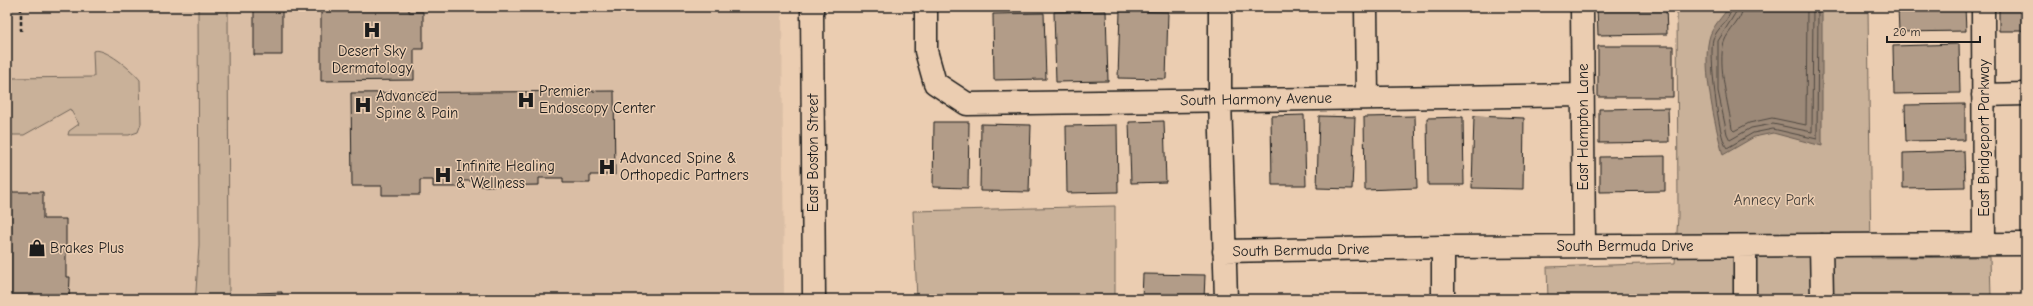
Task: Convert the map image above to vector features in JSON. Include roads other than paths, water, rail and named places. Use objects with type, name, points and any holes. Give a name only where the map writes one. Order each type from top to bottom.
[{"type":"street","name":"East Boston Street","points":[[812,7],[814,299]]},
{"type":"street","name":"South Harmony Avenue","points":[[926,7],[926,51],[935,83],[967,104],[1220,99],[1583,95]]},
{"type":"street","points":[[1220,7],[1220,99],[1226,299]]},
{"type":"street","points":[[1366,7],[1367,97]]},
{"type":"street","name":"East Hampton Lane","points":[[1582,7],[1584,246]]},
{"type":"street","name":"East Bridgeport Parkway","points":[[1983,7],[1984,244]]},
{"type":"street","points":[[1983,95],[2026,94]]},
{"type":"street","name":"South Bermuda Drive","points":[[1224,251],[1443,247],[2026,244]]},
{"type":"street","points":[[1821,245],[1822,299]]},
{"type":"street","points":[[1745,246],[1745,299]]},
{"type":"street","points":[[1443,247],[1443,299]]},
{"type":"water","points":[[1729,7],[1822,7],[1822,146],[1773,133],[1754,137],[1723,155],[1710,97],[1707,52],[1710,35]]},
{"type":"place","name":"Desert Sky Dermatology","points":[[372,30]]},
{"type":"place","name":"Premier Endoscopy Center","points":[[526,100]]},
{"type":"place","name":"Advanced Spine & Pain","points":[[363,105]]},
{"type":"place","name":"Advanced Spine & Orthopedic Partners","points":[[607,167]]},
{"type":"place","name":"Infinite Healing & Wellness","points":[[443,175]]},
{"type":"place","name":"Brakes Plus","points":[[37,248]]},
{"type":"park label","name":"Annecy Park","points":[[1774,200]]}]
